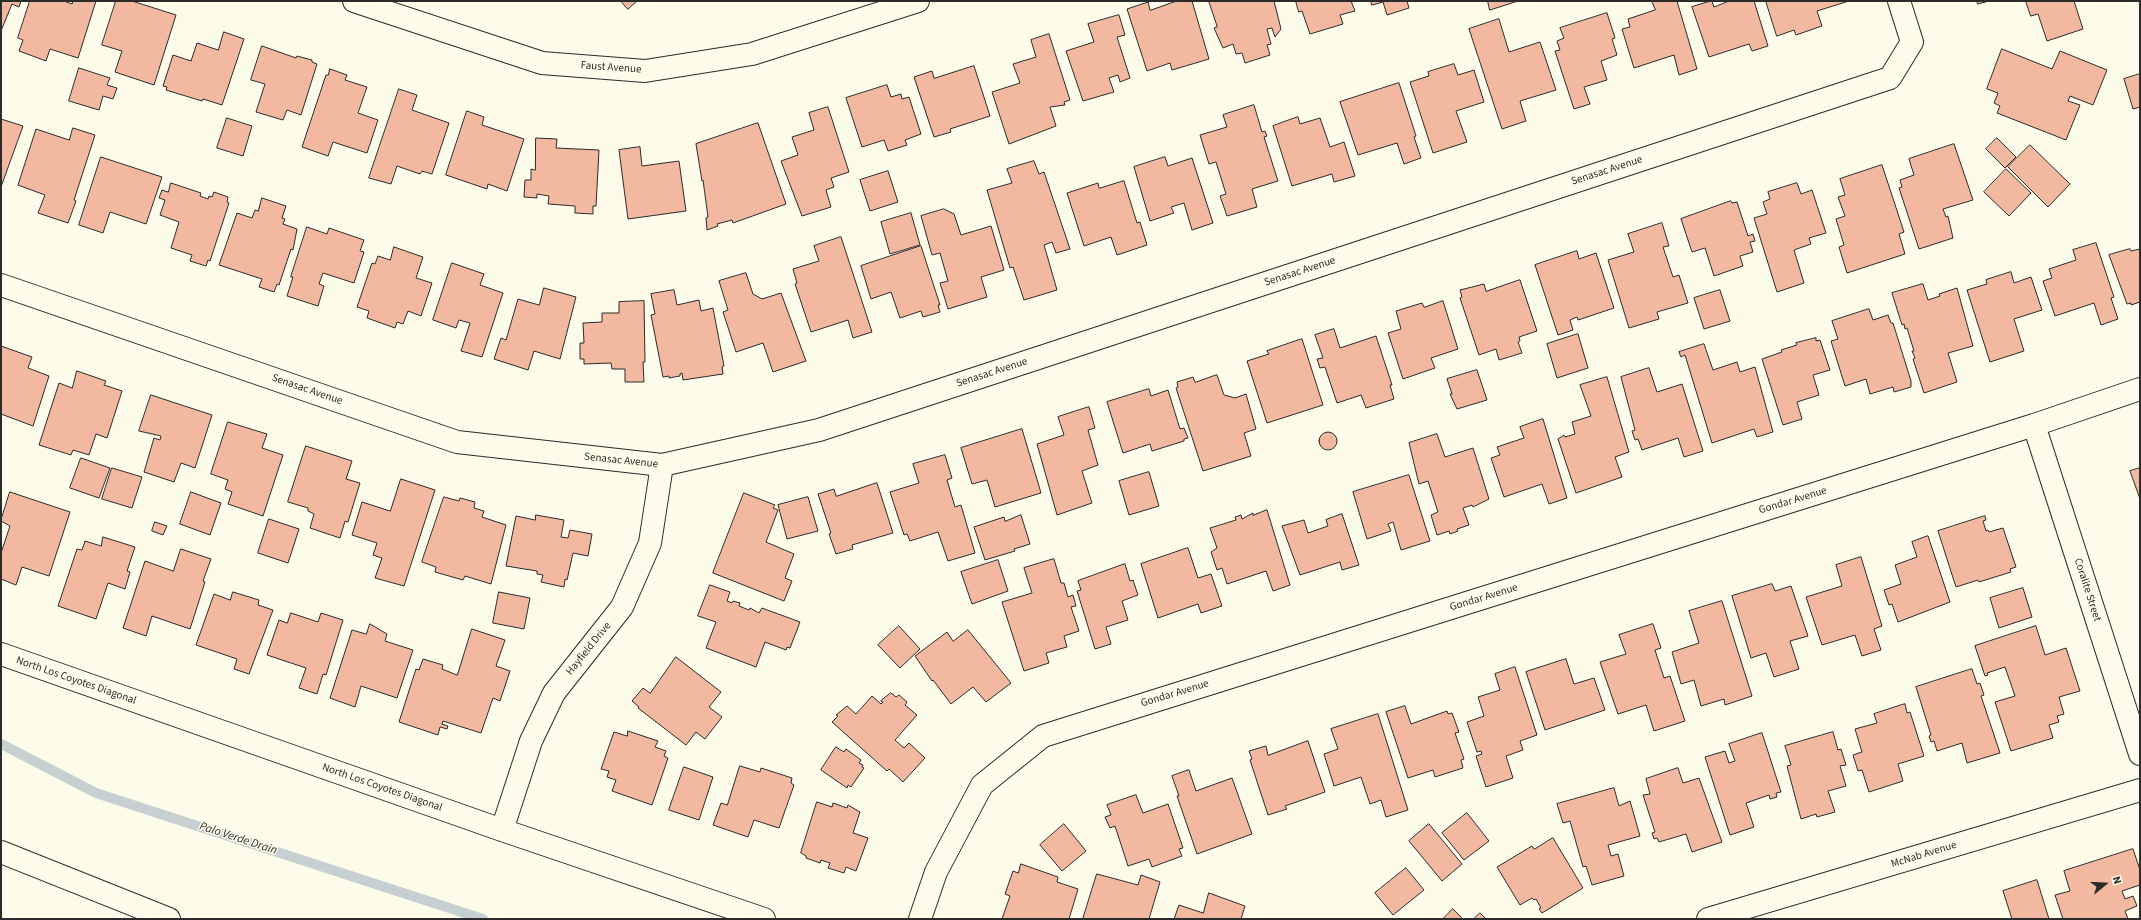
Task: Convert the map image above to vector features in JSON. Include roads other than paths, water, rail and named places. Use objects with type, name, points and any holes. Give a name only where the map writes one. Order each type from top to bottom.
[{"type":"street","name":"Faust Avenue","points":[[354,1],[542,63],[645,71],[752,54],[918,1]]},
{"type":"street","name":"Senasac Avenue","points":[[1,285],[457,442],[662,465],[819,430],[1890,78],[1912,42],[1899,1]]},
{"type":"street","name":"Gondar Avenue","points":[[920,919],[936,872],[982,784],[1043,736],[2034,425],[2140,389]]},
{"type":"street","name":"Coralite Street","points":[[2034,425],[2140,754]]},
{"type":"street","name":"Hayfield Drive","points":[[502,830],[531,741],[554,693],[622,607],[650,543],[662,465]]},
{"type":"street","name":"North Los Coyotes Diagonal","points":[[1,654],[502,830],[764,919]]},
{"type":"street","name":"McNab Avenue","points":[[1708,919],[2140,790]]},
{"type":"street","points":[[1,852],[168,919]]},
{"type":"waterway","name":"Palo Verde Drain","points":[[1,744],[96,793],[483,919]]}]
